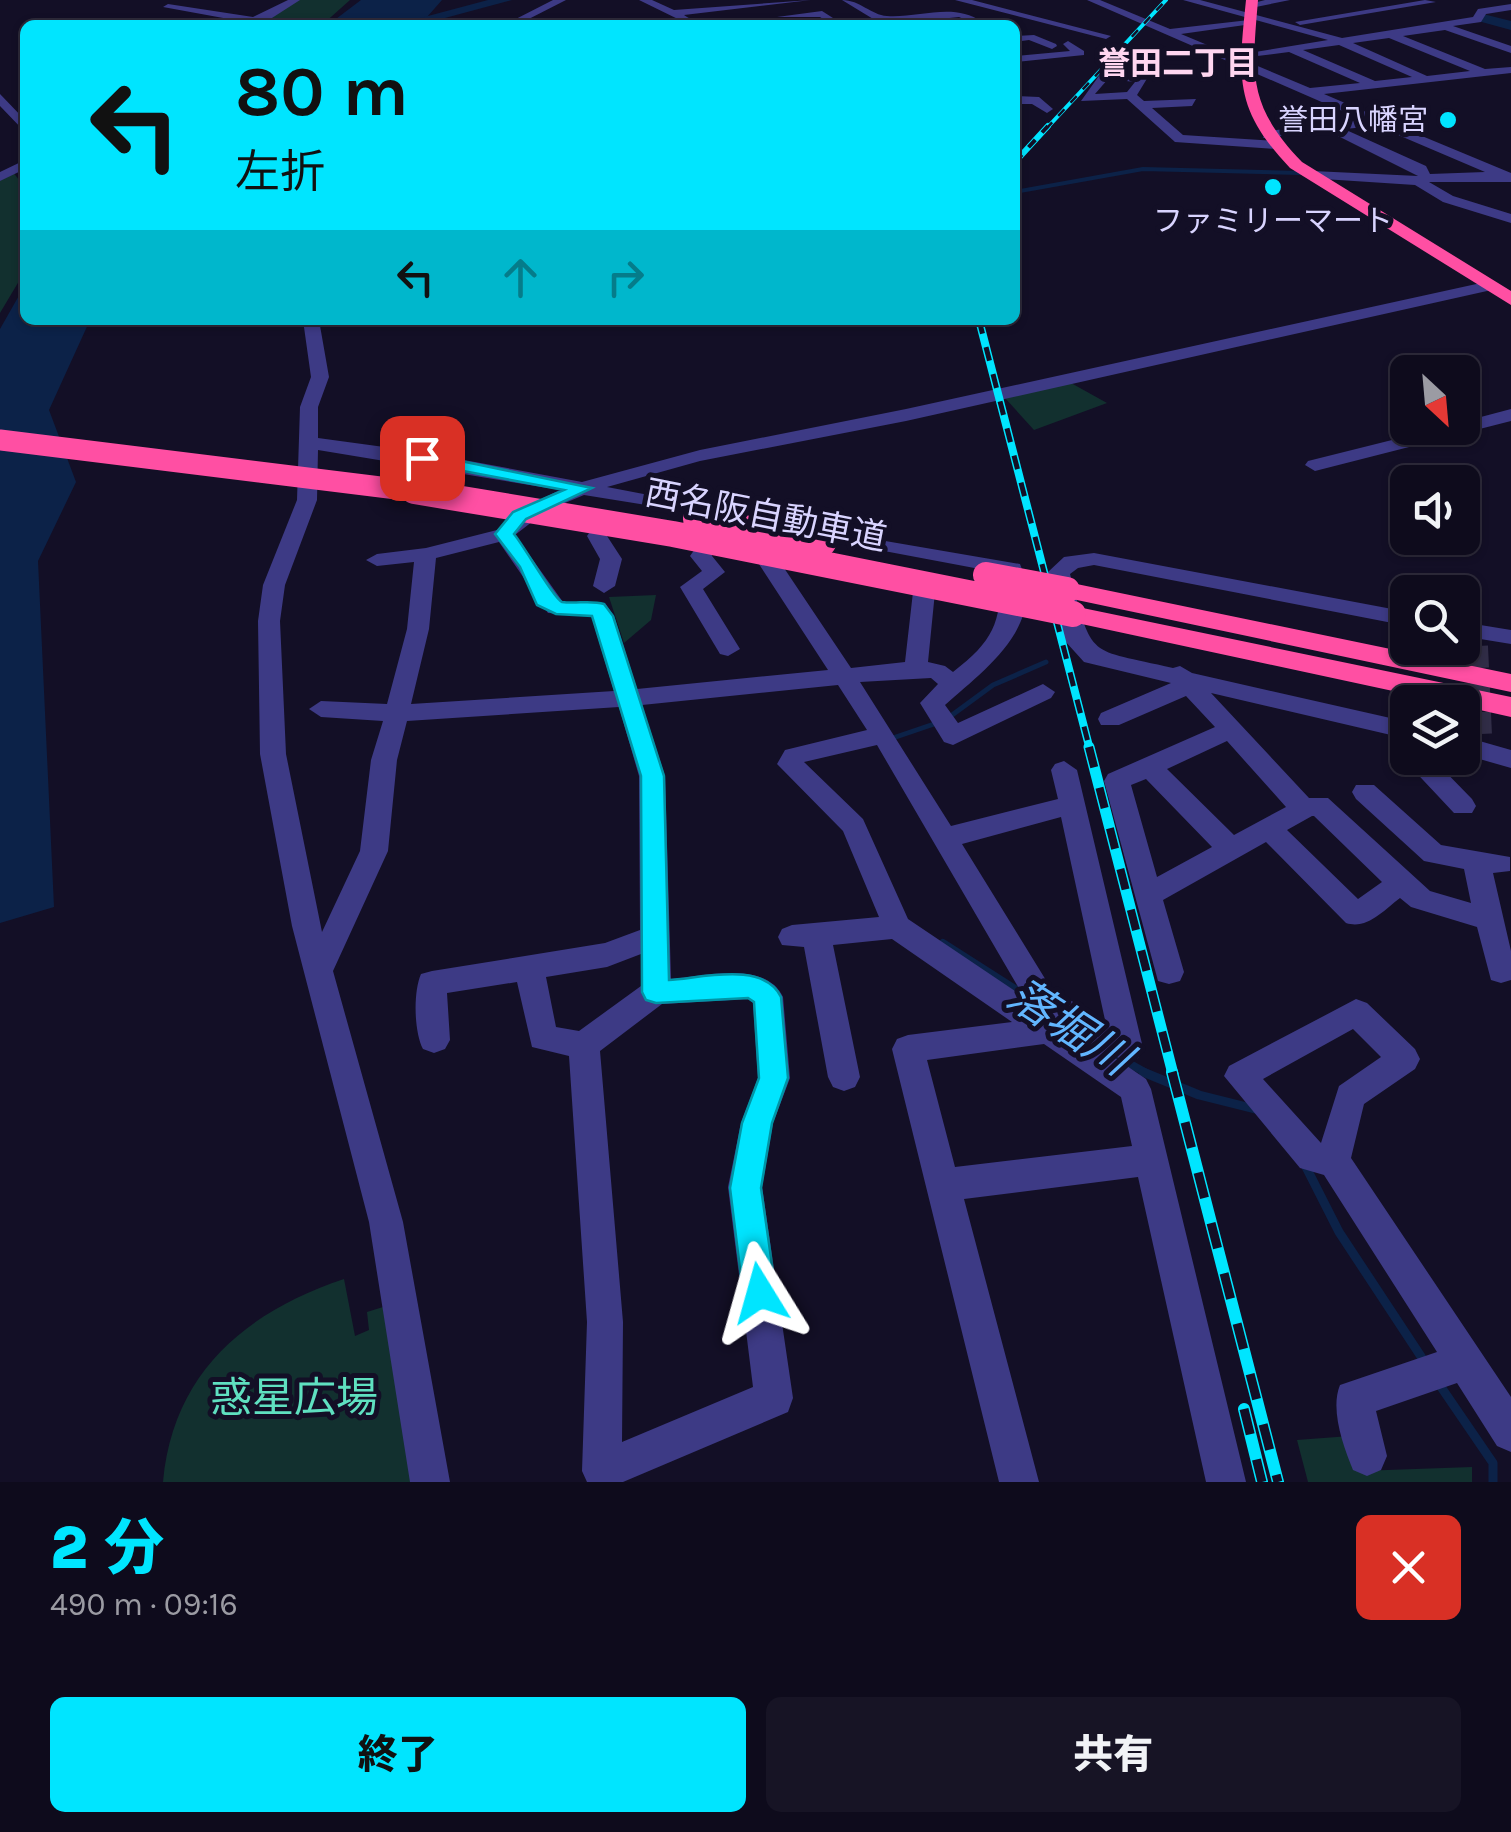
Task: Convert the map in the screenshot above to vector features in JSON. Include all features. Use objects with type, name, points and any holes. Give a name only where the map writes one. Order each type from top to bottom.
[{"type":"highway","points":[[1251,11],[1247,101],[1271,140],[1511,300]]},
{"type":"highway","name":"西名阪自動車道","points":[[0,424],[292,457],[518,489],[1070,602],[1511,707]]},
{"type":"highway","name":"西名阪自動車道","points":[[0,440],[216,464],[526,508],[1511,683]]},
{"type":"street","points":[[265,20],[295,0]]},
{"type":"street","points":[[520,20],[561,0]]},
{"type":"street","points":[[644,0],[690,20]]},
{"type":"street","points":[[675,12],[806,0]]},
{"type":"street","points":[[847,0],[884,20]]},
{"type":"street","points":[[961,1],[972,0]]},
{"type":"street","points":[[1092,0],[1162,32],[1248,60],[1310,92],[1509,176]]},
{"type":"street","points":[[1162,32],[1286,0]]},
{"type":"street","points":[[961,1],[1106,36],[1073,43],[1020,37]]},
{"type":"street","points":[[1286,24],[1428,1],[1511,24]]},
{"type":"street","points":[[861,10],[906,6]]},
{"type":"street","points":[[1186,6],[1251,11],[1340,40],[1425,80]]},
{"type":"street","points":[[1481,16],[1482,11],[1511,7]]},
{"type":"street","points":[[168,8],[253,20],[276,13]]},
{"type":"street","points":[[719,9],[721,20]]},
{"type":"street","points":[[986,20],[1018,13]]},
{"type":"street","points":[[784,20],[822,14],[831,20]]},
{"type":"street","points":[[930,20],[960,14],[973,20]]},
{"type":"street","points":[[1442,26],[1439,24],[1481,16]]},
{"type":"street","points":[[1248,60],[1288,47],[1442,26],[1511,50]]},
{"type":"street","points":[[1389,34],[1484,73]]},
{"type":"street","points":[[1036,48],[1052,39]]},
{"type":"street","points":[[1020,59],[1080,53],[1073,43]]},
{"type":"street","points":[[1288,47],[1374,85]]},
{"type":"street","points":[[1310,92],[1511,70]]},
{"type":"street","points":[[1172,88],[1131,94],[1180,139],[1271,140],[1417,117]]},
{"type":"street","points":[[0,98],[20,122]]},
{"type":"street","points":[[1020,102],[1036,100],[1047,109]]},
{"type":"street","points":[[1141,105],[1192,102]]},
{"type":"street","points":[[1020,107],[1029,116]]},
{"type":"street","points":[[1333,129],[1420,169],[1422,179],[1448,199],[1511,219]]},
{"type":"street","points":[[1322,172],[1422,179],[1509,176]]},
{"type":"street","points":[[378,560],[426,554],[504,534],[520,516],[583,488],[764,442],[856,426],[1511,278]]},
{"type":"street","points":[[312,325],[320,377],[309,407],[312,443],[308,488],[293,542],[274,585],[269,663],[273,754],[318,971],[386,1222],[430,1482]]},
{"type":"street","points":[[1315,465],[1511,415]]},
{"type":"street","points":[[312,443],[583,488],[1012,568],[1014,610],[996,651],[932,704],[953,736],[1043,692]]},
{"type":"street","points":[[308,488],[520,516],[1014,610]]},
{"type":"street","points":[[601,530],[597,536],[611,559],[604,586]]},
{"type":"street","points":[[504,534],[530,566],[544,600],[556,608],[597,608],[628,698],[652,776],[656,992]]},
{"type":"street","points":[[704,550],[700,556],[714,572],[691,586],[728,648]]},
{"type":"street","points":[[318,971],[374,851],[384,760],[418,629],[426,554]]},
{"type":"street","points":[[1390,615],[1094,559],[1072,562],[1058,572],[1076,641],[1084,652],[1108,662],[1390,727]]},
{"type":"street","points":[[768,561],[886,739],[1046,1013],[1135,1089],[1226,1482]]},
{"type":"street","points":[[916,670],[924,592]]},
{"type":"street","points":[[1480,636],[1511,637]]},
{"type":"street","points":[[321,709],[397,713],[628,698],[916,670],[937,671],[953,684]]},
{"type":"street","points":[[1110,720],[1184,680]]},
{"type":"street","points":[[1184,680],[1228,732],[1304,809]]},
{"type":"street","points":[[1169,972],[1117,781],[1228,732]]},
{"type":"street","points":[[886,739],[794,756],[790,764],[854,826],[897,927]]},
{"type":"street","points":[[1480,746],[1511,759]]},
{"type":"street","points":[[1148,766],[1231,849]]},
{"type":"street","points":[[844,1077],[805,937],[897,927],[1046,1013],[1127,1048],[1064,770]]},
{"type":"street","points":[[1433,775],[1463,806]]},
{"type":"street","points":[[1365,792],[1434,854],[1488,863],[1488,918],[1501,971]]},
{"type":"street","points":[[946,838],[1072,805]]},
{"type":"street","points":[[1150,894],[1304,809],[1319,805],[1421,898],[1488,918]]},
{"type":"street","points":[[1269,829],[1356,915],[1401,882]]},
{"type":"street","points":[[434,1040],[432,983],[608,954],[654,937]]},
{"type":"street","points":[[529,966],[542,1038],[584,1044],[656,992],[753,986],[768,997],[774,1078],[757,1123],[745,1188],[774,1398],[602,1471],[605,1322],[584,1044]]},
{"type":"street","points":[[1334,1161],[1312,1157],[1240,1076],[1356,1012],[1404,1059],[1350,1096],[1334,1161],[1443,1369],[1511,1432]]},
{"type":"street","points":[[1019,1482],[908,1049],[1046,1013]]},
{"type":"street","points":[[943,1185],[1149,1160]]},
{"type":"street","points":[[1367,1456],[1354,1398],[1443,1369]]},
{"type":"green space","points":[[296,0],[350,0],[328,20],[265,20]]},
{"type":"green space","points":[[13,172],[20,181],[20,279],[0,313],[0,180]]},
{"type":"green space","points":[[1071,383],[1107,403],[1034,430],[1005,398]]},
{"type":"green space","points":[[656,595],[651,620],[624,643],[609,597]]},
{"type":"green space","name":"惑星広場","points":[[344,1279],[355,1336],[369,1330],[367,1312],[383,1307],[414,1482],[163,1482],[170,1443],[182,1409],[199,1378],[220,1352],[276,1309]]},
{"type":"green space","points":[[1350,1436],[1359,1471],[1472,1467],[1472,1482],[1308,1482],[1297,1440]]},
{"type":"water","points":[[361,0],[442,0],[424,20],[335,20]]},
{"type":"water","points":[[20,294],[20,325],[88,325],[49,410],[76,482],[38,561],[54,907],[0,923],[0,329]]},
{"type":"waterway","points":[[422,20],[505,0]]},
{"type":"waterway","points":[[686,18],[692,20]]},
{"type":"waterway","points":[[1483,18],[1511,26]]},
{"type":"waterway","points":[[1020,191],[1143,169],[1300,173]]},
{"type":"waterway","name":"落堀川","points":[[948,718],[993,685],[1046,662]]},
{"type":"waterway","name":"落堀川","points":[[887,740],[937,723]]},
{"type":"waterway","name":"落堀川","points":[[943,943],[1029,998]]},
{"type":"waterway","name":"落堀川","points":[[1114,1055],[1148,1074]]},
{"type":"waterway","name":"落堀川","points":[[1143,1072],[1199,1095],[1255,1109]]},
{"type":"waterway","name":"落堀川","points":[[1306,1167],[1339,1232],[1424,1361]]},
{"type":"waterway","name":"落堀川","points":[[1439,1384],[1493,1463],[1493,1482]]},
{"type":"tunnel","points":[[1478,665],[1481,735]]},
{"type":"railway","points":[[1046,129],[1166,0]]},
{"type":"railway","points":[[1020,157],[1048,126]]},
{"type":"railway","points":[[980,325],[1090,750]]},
{"type":"railway","points":[[1089,747],[1173,1074]]},
{"type":"railway","points":[[1172,1072],[1278,1482]]},
{"type":"railway","points":[[1244,1409],[1262,1482]]},
{"type":"place","name":"誉田八幡宮","points":[[1448,120]]},
{"type":"place","name":"ファミリーマート","points":[[1273,187]]},
{"type":"district","name":"誉田二丁目","points":[[1178,63]]},
{"type":"route","points":[[422,458],[583,488],[520,516],[504,534],[530,566],[544,600],[556,608],[597,608],[602,616],[652,776],[656,992],[753,986],[768,997],[774,1078],[757,1123],[745,1188],[760,1293]]}]
